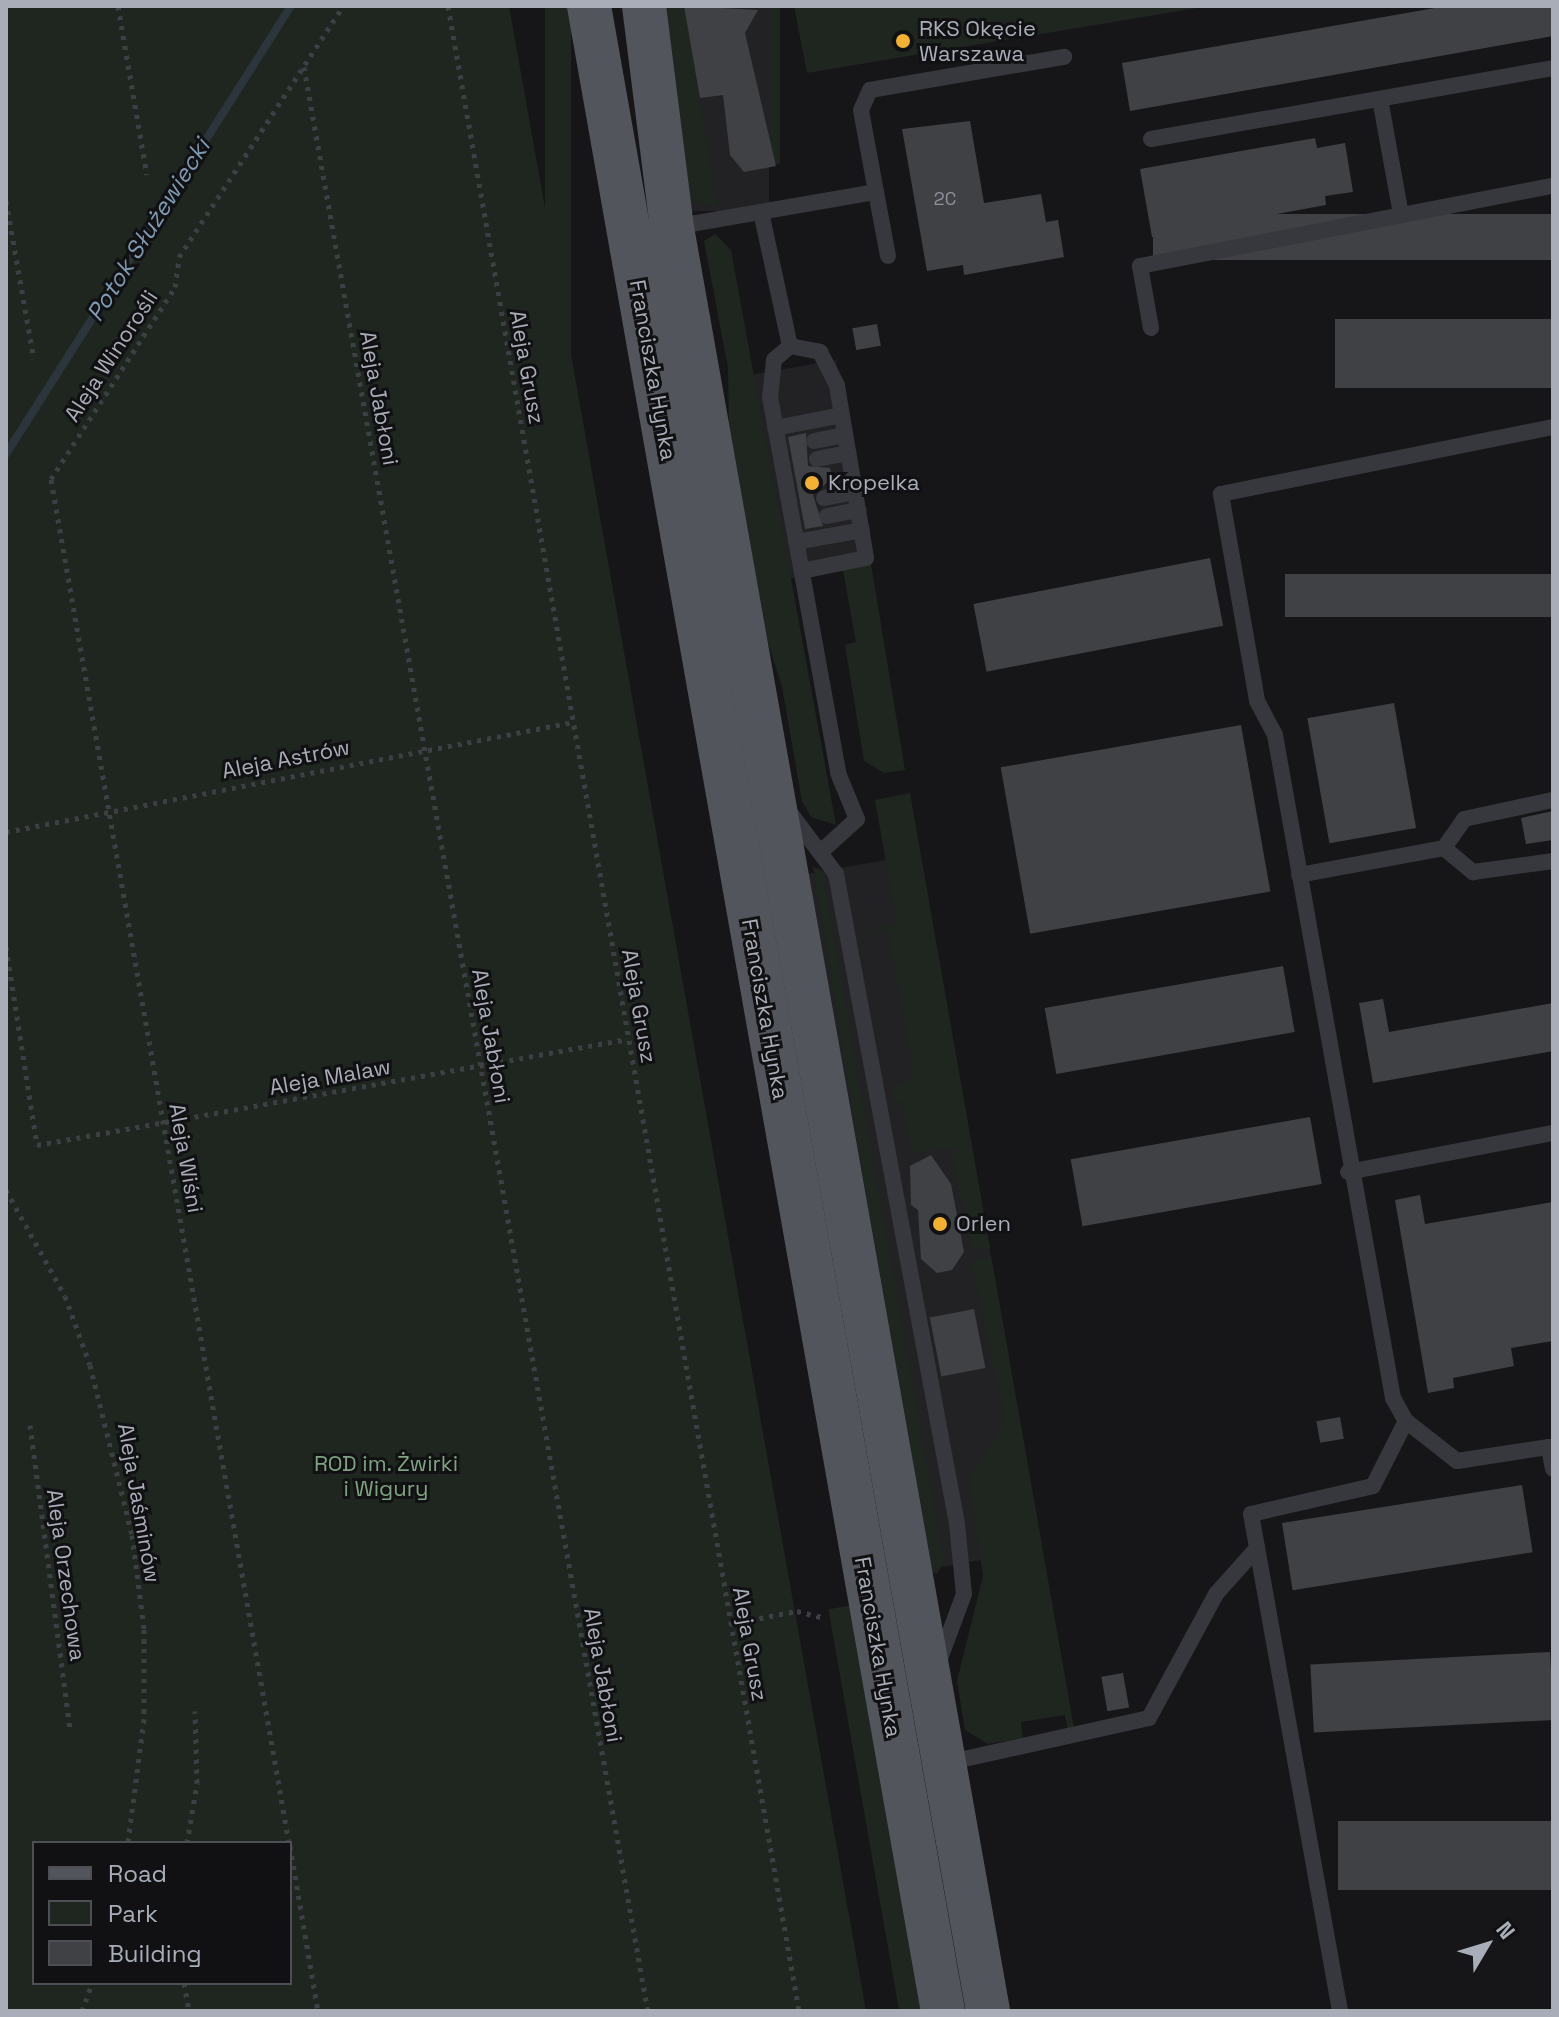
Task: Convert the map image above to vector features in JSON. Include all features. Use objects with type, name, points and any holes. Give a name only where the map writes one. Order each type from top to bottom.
[{"type":"main road","name":"Franciszka Hynka","points":[[589,6],[943,2011]]},
{"type":"main road","name":"Franciszka Hynka","points":[[644,6],[672,228],[988,2011]]},
{"type":"lane","points":[[888,256],[861,110],[870,90],[1064,57]]},
{"type":"lane","points":[[1151,139],[1553,68]]},
{"type":"lane","points":[[1380,99],[1401,214]]},
{"type":"lane","points":[[1151,328],[1140,266],[1553,186]]},
{"type":"lane","points":[[672,228],[876,192]]},
{"type":"lane","points":[[761,212],[790,346],[771,375],[775,428],[784,455],[793,503],[796,542],[838,773],[857,819],[824,849]]},
{"type":"lane","points":[[790,346],[820,352],[842,415],[866,558],[802,571]]},
{"type":"lane","points":[[775,428],[842,415]]},
{"type":"lane","points":[[1553,427],[1221,494],[1257,701],[1275,735],[1348,1172],[1393,1398],[1406,1421],[1457,1461],[1551,1446],[1553,1469]]},
{"type":"lane","points":[[814,441],[845,435]]},
{"type":"lane","points":[[817,459],[848,453]]},
{"type":"lane","points":[[824,498],[855,492]]},
{"type":"lane","points":[[827,516],[858,510]]},
{"type":"lane","points":[[796,542],[862,530]]},
{"type":"lane","points":[[773,793],[824,849],[836,874],[964,1565],[960,1609],[930,1684]]},
{"type":"lane","points":[[1299,875],[1444,848],[1464,819],[1553,800]]},
{"type":"lane","points":[[1444,848],[1473,872],[1553,861]]},
{"type":"lane","points":[[1348,1172],[1553,1133]]},
{"type":"lane","points":[[1340,2011],[1251,1514],[1373,1486],[1406,1421]]},
{"type":"lane","points":[[944,1763],[1149,1718],[1216,1594],[1257,1548]]},
{"type":"path","points":[[118,6],[147,175]]},
{"type":"path","name":"Aleja Winorośli","points":[[51,479],[175,287],[179,257],[343,6]]},
{"type":"path","name":"Aleja Grusz","points":[[448,6],[799,2011]]},
{"type":"path","name":"Aleja Jabłoni","points":[[304,67],[648,2011]]},
{"type":"path","points":[[6,201],[34,359]]},
{"type":"path","name":"Aleja Wiśni","points":[[51,479],[289,1841]]},
{"type":"path","name":"Aleja Astrów","points":[[6,832],[108,809],[573,722]]},
{"type":"path","name":"Aleja Malaw","points":[[6,947],[37,1145],[481,1068],[628,1039]]},
{"type":"path","name":"Aleja Jaśminów","points":[[6,1190],[65,1296],[90,1365],[132,1535],[144,1629],[144,1719],[128,1841]]},
{"type":"path","name":"Aleja Orzechowa","points":[[30,1425],[70,1729]]},
{"type":"path","points":[[730,1624],[803,1611],[826,1618]]},
{"type":"path","points":[[187,1841],[197,1783],[195,1711]]},
{"type":"path","name":"Aleja Wiśni","points":[[292,1857],[318,2011]]},
{"type":"path","points":[[82,2011],[91,1985]]},
{"type":"path","points":[[184,1985],[189,2011]]},
{"type":"shaded area","points":[[684,6],[769,6],[769,211],[684,211]]},
{"type":"shaded area","points":[[836,360],[872,564],[787,579],[751,375]]},
{"type":"shaded area","points":[[920,854],[1043,1549],[926,1570],[804,874]]},
{"type":"green space","name":"ROD im. Żwirki i Wigury","points":[[6,6],[509,6],[866,2011],[6,2011]]},
{"type":"green space","points":[[545,6],[571,6],[571,1612],[545,1612]]},
{"type":"green space","points":[[662,6],[684,6],[718,208],[689,199]]},
{"type":"green space","points":[[769,6],[780,6],[780,164],[769,164]]},
{"type":"green space","name":"RKS Okęcie Warszawa","points":[[794,6],[1209,6],[807,73]]},
{"type":"green space","points":[[715,234],[731,250],[836,825],[811,817],[802,801],[782,687],[754,598],[729,441],[728,368],[704,241]]},
{"type":"green space","points":[[871,564],[905,770],[884,773],[864,761],[845,645],[856,642],[843,570]]},
{"type":"green space","points":[[910,793],[990,1248],[973,1251],[950,1148],[912,1154],[902,1101],[894,1102],[892,1088],[914,1076],[888,930],[862,932],[897,924],[875,800]]},
{"type":"green space","points":[[813,867],[822,870],[944,1561],[937,1574],[927,1571]]},
{"type":"green space","points":[[991,1255],[1074,1728],[1068,1730],[1065,1715],[1021,1722],[1023,1738],[988,1744],[965,1730],[957,1681],[983,1576],[969,1479],[1005,1420],[971,1261]]},
{"type":"green space","points":[[853,1605],[925,2011],[899,2011],[828,1609]]},
{"type":"building","points":[[684,6],[758,10],[745,33],[776,166],[744,172],[730,155],[723,95],[700,98]]},
{"type":"building","points":[[1446,6],[1553,6],[1553,36],[1130,111],[1122,63]]},
{"type":"building","points":[[970,121],[984,203],[1041,194],[1046,222],[1058,220],[1064,257],[964,275],[963,265],[927,271],[902,129]]},
{"type":"building","points":[[1315,138],[1317,148],[1345,143],[1353,192],[1325,196],[1326,205],[1152,237],[1140,169]]},
{"type":"building","points":[[1153,214],[1553,214],[1553,260],[1153,260]]},
{"type":"building","points":[[1335,319],[1553,319],[1553,388],[1335,388]]},
{"type":"building","points":[[877,324],[881,346],[856,350],[852,328]]},
{"type":"building","name":"Kropelka","points":[[806,433],[808,466],[830,468],[832,478],[813,495],[823,526],[805,529],[788,437]]},
{"type":"building","points":[[1210,558],[1223,626],[987,672],[973,604]]},
{"type":"building","points":[[1285,574],[1553,574],[1553,617],[1285,617]]},
{"type":"building","points":[[1394,703],[1416,828],[1329,843],[1307,718]]},
{"type":"building","points":[[1241,725],[1270,891],[1030,934],[1001,767]]},
{"type":"building","points":[[1553,811],[1553,840],[1526,844],[1521,818]]},
{"type":"building","points":[[1283,966],[1295,1032],[1056,1074],[1045,1008]]},
{"type":"building","points":[[1383,999],[1389,1032],[1553,1003],[1553,1051],[1373,1083],[1359,1003]]},
{"type":"building","points":[[1310,1117],[1322,1184],[1082,1226],[1071,1159]]},
{"type":"building","name":"Orlen","points":[[931,1155],[951,1184],[964,1252],[952,1270],[937,1273],[921,1259],[918,1210],[911,1205],[910,1166]]},
{"type":"building","points":[[1420,1195],[1425,1224],[1553,1202],[1553,1341],[1511,1348],[1514,1366],[1453,1378],[1454,1388],[1428,1393],[1395,1200]]},
{"type":"building","points":[[974,1309],[985,1368],[941,1376],[930,1318]]},
{"type":"building","points":[[1340,1417],[1344,1439],[1320,1443],[1316,1421]]},
{"type":"building","points":[[1522,1485],[1533,1552],[1293,1590],[1282,1523]]},
{"type":"building","points":[[1550,1652],[1553,1720],[1314,1732],[1310,1665]]},
{"type":"building","points":[[1123,1673],[1129,1707],[1107,1711],[1101,1677]]},
{"type":"building","points":[[1338,1821],[1553,1821],[1553,1890],[1338,1890]]},
{"type":"waterway","name":"Potok Służewiecki","points":[[6,454],[291,6]]},
{"type":"place","name":"RKS Okęcie Warszawa","points":[[903,41]]},
{"type":"place","name":"Kropelka","points":[[812,483]]},
{"type":"place","name":"Orlen","points":[[940,1224]]}]
